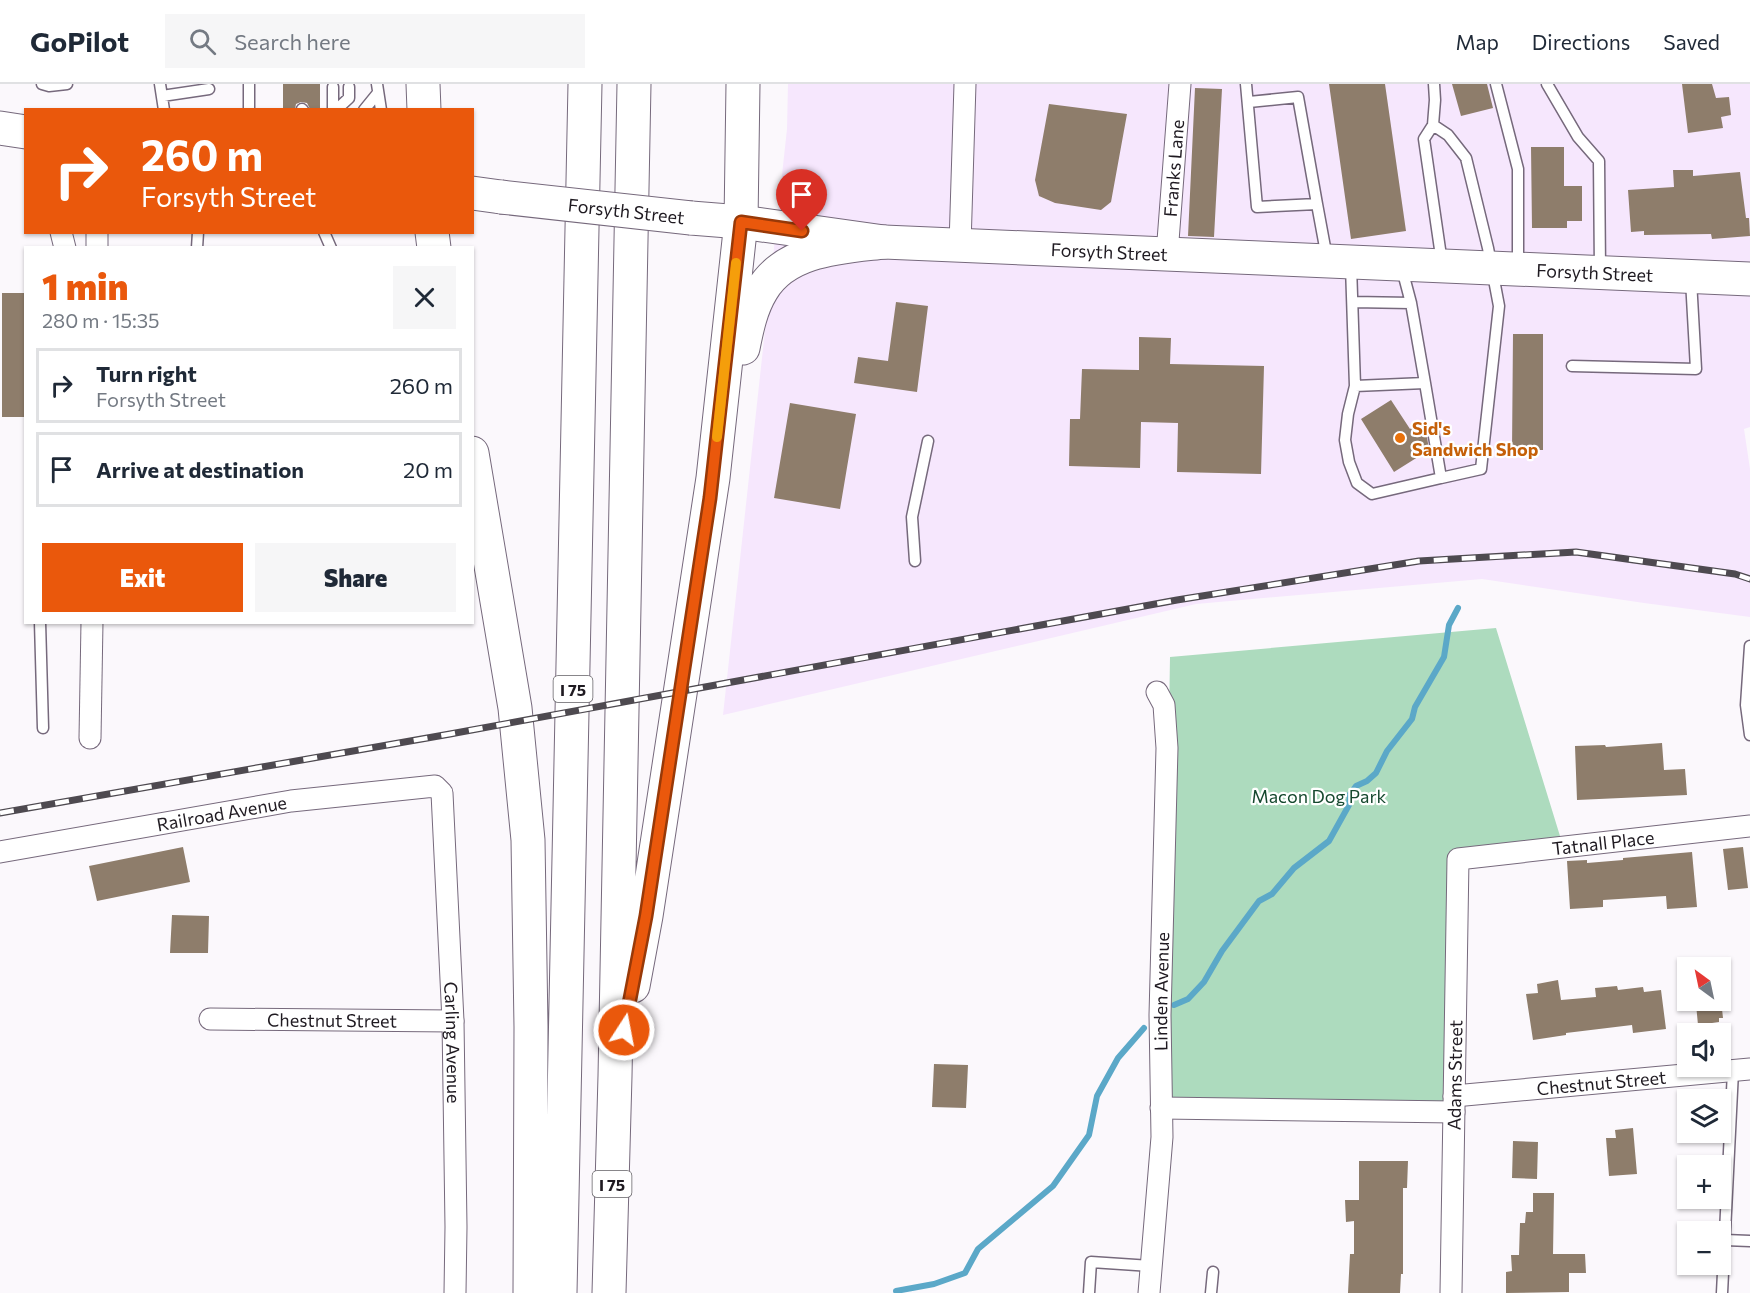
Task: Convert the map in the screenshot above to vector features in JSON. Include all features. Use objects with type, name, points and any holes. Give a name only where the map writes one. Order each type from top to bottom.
[{"type":"main road","points":[[423,84],[424,108]]},
{"type":"main road","name":"I 75","points":[[560,1293],[585,84]]},
{"type":"main road","name":"I 75","points":[[609,1293],[634,84]]},
{"type":"main road","points":[[615,1076],[646,916],[713,478],[741,222],[743,84]]},
{"type":"main road","points":[[0,128],[24,132]]},
{"type":"main road","name":"Forsyth Street","points":[[487,195],[741,222],[884,242],[1750,279]]},
{"type":"main road","points":[[713,478],[748,324],[763,288],[774,275],[800,258],[838,248],[884,242]]},
{"type":"main road","points":[[474,464],[515,708],[528,840],[531,1004],[530,1293]]},
{"type":"street","points":[[960,245],[965,84]]},
{"type":"street","name":"Franks Lane","points":[[1167,254],[1180,84]]},
{"type":"street","points":[[90,738],[92,624]]},
{"type":"street","name":"Linden Avenue","points":[[1149,1293],[1161,1137],[1160,1015],[1167,748],[1164,705],[1157,692]]},
{"type":"street","name":"Railroad Avenue","points":[[0,852],[291,801],[435,786],[442,793]]},
{"type":"street","name":"Carling Avenue","points":[[442,793],[453,1021],[455,1293]]},
{"type":"street","name":"Tatnall Place","points":[[1458,858],[1750,826]]},
{"type":"street","name":"Adams Street","points":[[1451,1293],[1458,858]]},
{"type":"street","name":"Chestnut Street","points":[[210,1019],[453,1021]]},
{"type":"street","name":"Chestnut Street","points":[[1161,1108],[1454,1104],[1741,1070]]},
{"type":"lane","points":[[42,84],[49,86],[67,84]]},
{"type":"lane","points":[[160,84],[164,108]]},
{"type":"lane","points":[[249,84],[249,108]]},
{"type":"lane","points":[[1246,84],[1257,207],[1317,204]]},
{"type":"lane","points":[[1434,84],[1433,125],[1424,139],[1442,266]]},
{"type":"lane","points":[[1249,102],[1298,97],[1317,204],[1353,302],[1355,386],[1345,440],[1349,462],[1357,483],[1372,494],[1481,469],[1499,306],[1518,169],[1496,84]]},
{"type":"lane","points":[[1547,84],[1578,137],[1599,161],[1600,273]]},
{"type":"lane","points":[[333,87],[335,108]]},
{"type":"lane","points":[[162,96],[209,89]]},
{"type":"lane","points":[[365,108],[377,89]]},
{"type":"lane","points":[[377,89],[381,108]]},
{"type":"lane","points":[[337,108],[353,90]]},
{"type":"lane","points":[[1433,125],[1448,135],[1466,158],[1505,269]]},
{"type":"lane","points":[[1400,264],[1411,303],[1441,478]]},
{"type":"lane","points":[[1572,366],[1696,369],[1691,276]]},
{"type":"lane","points":[[1353,302],[1411,303]]},
{"type":"lane","points":[[1355,386],[1425,383]]},
{"type":"lane","points":[[915,561],[912,517],[928,441]]},
{"type":"lane","points":[[40,624],[43,728]]},
{"type":"lane","points":[[1750,646],[1746,705],[1750,735]]},
{"type":"lane","points":[[1727,1221],[1741,1070]]},
{"type":"lane","points":[[1731,1240],[1750,1241]]},
{"type":"lane","points":[[1089,1293],[1091,1262],[1151,1266]]},
{"type":"lane","points":[[1212,1293],[1213,1272]]},
{"type":"lane","points":[[1722,1293],[1723,1275]]},
{"type":"shaded area","points":[[788,84],[1750,84],[1750,427],[1744,429],[1750,469],[1750,617],[1482,579],[1196,604],[723,715],[787,129]]},
{"type":"green space","name":"Macon Dog Park","points":[[1496,628],[1564,849],[1456,859],[1455,1112],[1163,1107],[1170,657]]},
{"type":"building","points":[[283,84],[320,84],[320,108],[310,108],[307,103],[301,102],[296,104],[295,108],[283,108]]},
{"type":"building","points":[[1329,84],[1385,84],[1406,231],[1351,239]]},
{"type":"building","points":[[1452,84],[1487,84],[1493,108],[1461,116]]},
{"type":"building","points":[[1682,84],[1712,84],[1716,98],[1729,97],[1731,115],[1721,117],[1723,128],[1688,133]]},
{"type":"building","points":[[1195,88],[1222,89],[1214,237],[1188,236]]},
{"type":"building","points":[[1049,104],[1127,114],[1111,202],[1101,210],[1055,203],[1039,196],[1035,180]]},
{"type":"building","points":[[1531,147],[1564,147],[1564,186],[1582,186],[1582,221],[1567,221],[1567,228],[1532,228]]},
{"type":"building","points":[[1673,170],[1693,170],[1693,176],[1740,172],[1750,236],[1712,239],[1711,234],[1644,235],[1644,231],[1631,232],[1628,190],[1674,187]]},
{"type":"building","points":[[2,293],[24,293],[24,417],[2,417]]},
{"type":"building","points":[[896,302],[928,306],[917,392],[854,383],[858,357],[888,361]]},
{"type":"building","points":[[1513,334],[1543,334],[1543,450],[1512,450]]},
{"type":"building","points":[[1139,337],[1171,338],[1170,364],[1264,366],[1261,474],[1177,472],[1178,423],[1141,422],[1140,468],[1069,466],[1070,419],[1080,419],[1082,369],[1139,370]]},
{"type":"building","name":"Sid's Sandwich Shop","points":[[1391,400],[1410,429],[1418,424],[1427,437],[1429,450],[1394,472],[1361,419]]},
{"type":"building","points":[[790,403],[856,414],[840,509],[774,498]]},
{"type":"building","points":[[1662,743],[1664,770],[1685,769],[1687,795],[1577,800],[1575,746],[1605,745],[1606,747]]},
{"type":"building","points":[[183,847],[190,882],[97,901],[89,866]]},
{"type":"building","points":[[1743,847],[1748,888],[1728,890],[1723,849]]},
{"type":"building","points":[[1692,852],[1697,907],[1667,909],[1666,896],[1603,900],[1603,907],[1570,909],[1567,861],[1587,860],[1587,863]]},
{"type":"building","points":[[172,915],[209,916],[208,953],[170,953]]},
{"type":"building","points":[[1558,980],[1561,1000],[1596,997],[1595,988],[1617,986],[1618,990],[1643,987],[1644,992],[1661,990],[1666,1029],[1633,1033],[1632,1025],[1566,1033],[1566,1035],[1533,1040],[1526,994],[1538,993],[1537,984]]},
{"type":"building","points":[[1697,1011],[1722,1011],[1723,1018],[1719,1018],[1719,1022],[1698,1023]]},
{"type":"building","points":[[934,1064],[968,1065],[966,1108],[932,1107]]},
{"type":"building","points":[[1633,1128],[1637,1174],[1609,1176],[1606,1138],[1616,1138],[1615,1130]]},
{"type":"building","points":[[1513,1141],[1538,1142],[1537,1179],[1512,1178]]},
{"type":"building","points":[[1359,1161],[1408,1161],[1407,1188],[1403,1188],[1403,1274],[1401,1274],[1400,1293],[1348,1293],[1350,1254],[1354,1254],[1354,1221],[1346,1222],[1345,1200],[1359,1200]]},
{"type":"building","points":[[1533,1193],[1554,1193],[1553,1254],[1585,1254],[1586,1273],[1569,1273],[1569,1292],[1506,1293],[1506,1272],[1512,1271],[1511,1255],[1519,1255],[1520,1223],[1525,1223],[1526,1212],[1533,1212]]},
{"type":"waterway","points":[[1174,1005],[1188,999],[1204,982],[1222,951],[1259,901],[1272,894],[1294,868],[1329,841],[1349,805],[1350,794],[1356,786],[1367,781],[1376,773],[1387,751],[1412,719],[1415,707],[1444,657],[1449,625],[1458,608]]},
{"type":"waterway","points":[[896,1291],[934,1284],[965,1273],[978,1249],[1053,1186],[1089,1135],[1097,1096],[1118,1058],[1144,1028]]},
{"type":"railway","points":[[0,813],[450,734],[1177,600],[1419,561],[1576,552],[1735,574],[1750,579]]},
{"type":"slow traffic","points":[[717,437],[736,263]]},
{"type":"place","name":"Sid's Sandwich Shop","points":[[1400,438]]},
{"type":"route","points":[[624,1030],[646,916],[713,478],[741,222],[802,231]]}]
